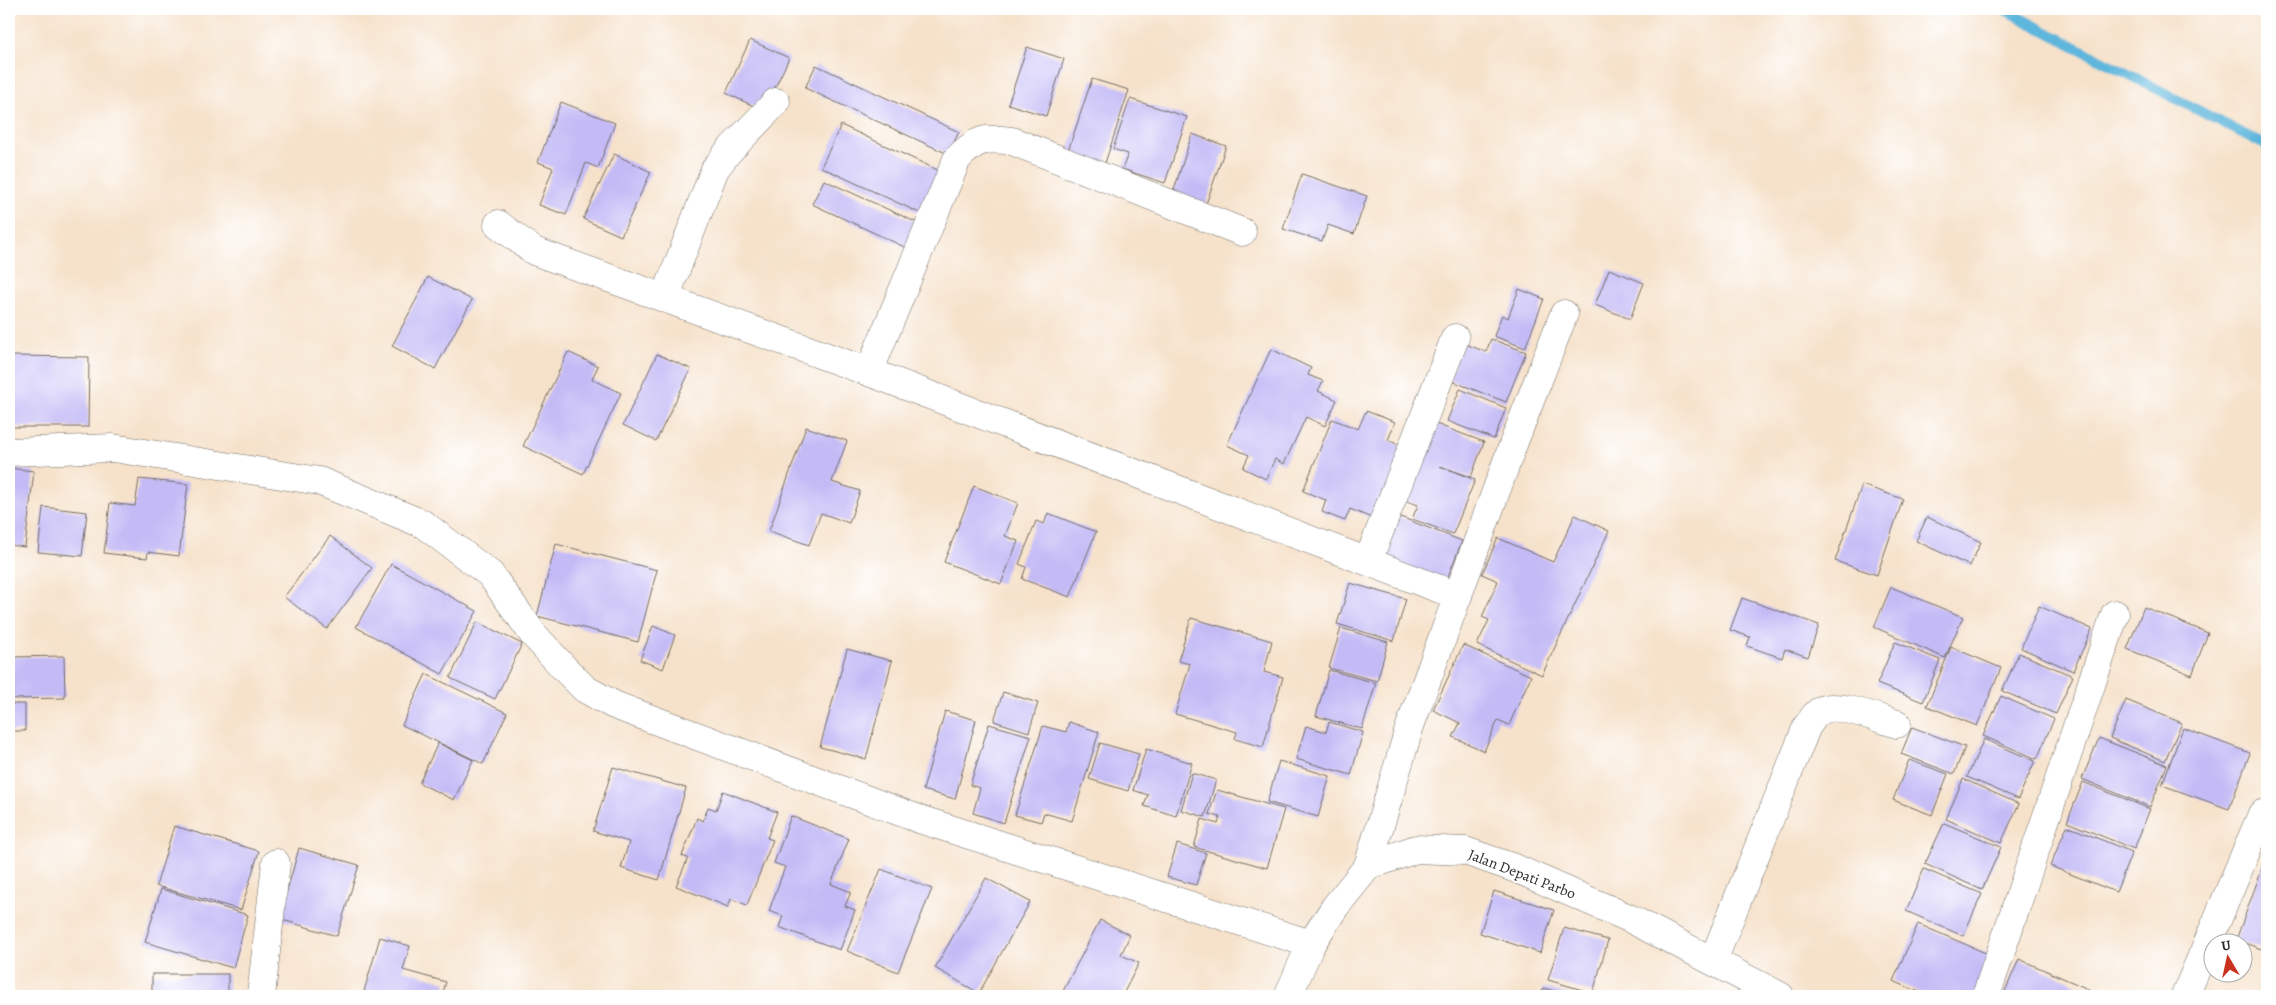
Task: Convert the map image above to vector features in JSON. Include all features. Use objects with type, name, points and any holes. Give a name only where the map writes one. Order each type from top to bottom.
[{"type":"street","points":[[665,298],[714,169],[776,102]]},
{"type":"street","points":[[869,372],[957,159],[968,147],[981,140],[994,138],[1012,141],[1242,232]]},
{"type":"street","points":[[498,224],[534,251],[869,372],[1458,596]]},
{"type":"street","points":[[1288,996],[1311,944],[1335,907],[1368,866],[1409,730],[1564,314]]},
{"type":"street","points":[[1368,561],[1455,338]]},
{"type":"street","points":[[9,452],[113,448],[318,481],[423,524],[490,574],[533,634],[571,675],[585,689],[614,705],[918,819],[1311,944]]},
{"type":"street","points":[[1986,996],[2115,614]]},
{"type":"street","points":[[1713,961],[1807,726],[1820,711],[1828,709],[1845,709],[1897,724]]},
{"type":"street","points":[[2185,996],[2262,814]]},
{"type":"street","name":"Jalan Depati Parbo","points":[[1368,866],[1416,849],[1466,851],[1517,869],[1631,919],[1780,996]]},
{"type":"street","points":[[261,996],[276,863]]},
{"type":"building","points":[[750,40],[789,58],[764,111],[726,93]]},
{"type":"building","points":[[1027,47],[1064,59],[1046,116],[1008,104]]},
{"type":"building","points":[[816,65],[959,132],[948,154],[805,88]]},
{"type":"building","points":[[1092,79],[1129,90],[1105,163],[1068,151]]},
{"type":"building","points":[[1130,99],[1187,117],[1165,183],[1122,169],[1128,154],[1113,149]]},
{"type":"building","points":[[561,102],[615,123],[598,168],[586,163],[566,215],[539,205],[553,168],[538,162]]},
{"type":"building","points":[[841,125],[944,173],[924,215],[821,167]]},
{"type":"building","points":[[1192,134],[1226,146],[1206,204],[1173,193]]},
{"type":"building","points":[[614,154],[651,172],[621,236],[583,219]]},
{"type":"building","points":[[1302,174],[1367,196],[1354,234],[1328,225],[1322,241],[1283,229]]},
{"type":"building","points":[[824,180],[922,225],[911,250],[812,204]]},
{"type":"building","points":[[1609,269],[1644,283],[1630,319],[1595,305]]},
{"type":"building","points":[[428,277],[472,300],[435,369],[392,346]]},
{"type":"building","points":[[1519,289],[1544,299],[1525,348],[1494,336],[1502,315],[1508,318]]},
{"type":"building","points":[[1491,339],[1526,352],[1506,402],[1449,380],[1463,343],[1486,352]]},
{"type":"building","points":[[1271,349],[1311,368],[1308,375],[1323,381],[1318,391],[1337,400],[1325,426],[1306,417],[1284,464],[1275,459],[1266,479],[1243,468],[1249,455],[1227,445]]},
{"type":"building","points":[[568,352],[598,366],[592,379],[621,393],[583,474],[523,446]]},
{"type":"building","points":[[657,354],[691,369],[656,441],[623,425]]},
{"type":"building","points":[[10,356],[89,357],[88,427],[9,427]]},
{"type":"building","points":[[1460,389],[1506,408],[1494,439],[1447,421]]},
{"type":"building","points":[[1366,411],[1395,422],[1388,440],[1404,447],[1376,520],[1350,509],[1345,521],[1322,512],[1326,500],[1303,491],[1332,419],[1358,429]]},
{"type":"building","points":[[1428,421],[1484,442],[1471,477],[1440,466],[1475,480],[1453,534],[1412,519],[1418,505],[1398,498]]},
{"type":"building","points":[[806,427],[847,441],[832,482],[860,491],[849,523],[821,513],[809,545],[769,531]]},
{"type":"building","points":[[9,468],[34,471],[25,547],[9,545]]},
{"type":"building","points":[[139,479],[188,484],[179,556],[148,552],[147,558],[104,553],[110,503],[135,506]]},
{"type":"building","points":[[1862,485],[1903,499],[1877,575],[1835,561]]},
{"type":"building","points":[[974,486],[1018,503],[1005,536],[1018,541],[1001,584],[944,562]]},
{"type":"building","points":[[43,507],[87,512],[82,556],[38,552]]},
{"type":"building","points":[[1048,513],[1096,532],[1070,597],[1022,579],[1026,567],[1019,564],[1036,521],[1044,524]]},
{"type":"building","points":[[1575,515],[1609,531],[1542,675],[1477,645],[1489,620],[1482,617],[1498,581],[1482,574],[1498,538],[1553,562]]},
{"type":"building","points":[[1398,516],[1462,541],[1445,584],[1381,559]]},
{"type":"building","points":[[1927,517],[1981,542],[1970,566],[1916,541]]},
{"type":"building","points":[[330,536],[372,568],[327,629],[284,597]]},
{"type":"building","points":[[556,544],[657,570],[638,642],[537,616]]},
{"type":"building","points":[[391,564],[477,611],[442,674],[356,627]]},
{"type":"building","points":[[1350,583],[1406,599],[1394,641],[1337,624]]},
{"type":"building","points":[[1891,587],[1963,617],[1945,658],[1874,627]]},
{"type":"building","points":[[1742,598],[1819,625],[1808,657],[1785,649],[1782,658],[1747,646],[1750,637],[1730,630]]},
{"type":"building","points":[[2039,606],[2092,629],[2073,671],[2021,648]]},
{"type":"building","points":[[2144,607],[2208,633],[2192,675],[2127,649]]},
{"type":"building","points":[[1191,618],[1272,641],[1264,672],[1283,677],[1263,747],[1235,739],[1237,732],[1175,714],[1190,664],[1178,661]]},
{"type":"building","points":[[477,622],[522,644],[495,699],[450,678]]},
{"type":"building","points":[[653,626],[675,635],[663,669],[640,660]]},
{"type":"building","points":[[1341,628],[1388,642],[1377,681],[1329,668]]},
{"type":"building","points":[[1895,642],[1940,660],[1923,702],[1877,684]]},
{"type":"building","points":[[1463,645],[1531,676],[1509,725],[1498,720],[1484,751],[1453,737],[1460,723],[1433,710]]},
{"type":"building","points":[[1951,647],[2001,668],[1977,726],[1927,706]]},
{"type":"building","points":[[847,649],[892,661],[866,759],[820,747]]},
{"type":"building","points":[[2019,653],[2073,676],[2056,714],[2002,691]]},
{"type":"building","points":[[64,656],[65,698],[13,699],[12,657]]},
{"type":"building","points":[[1329,670],[1376,683],[1362,729],[1316,716]]},
{"type":"building","points":[[426,674],[507,713],[483,764],[402,725]]},
{"type":"building","points":[[1003,692],[1038,703],[1029,732],[994,721]]},
{"type":"building","points":[[2001,696],[2054,719],[2037,759],[1983,736]]},
{"type":"building","points":[[2126,700],[2182,723],[2165,761],[2110,738]]},
{"type":"building","points":[[9,704],[25,704],[25,731],[9,731]]},
{"type":"building","points":[[945,711],[976,720],[955,799],[923,790]]},
{"type":"building","points":[[1069,722],[1099,732],[1072,821],[1044,813],[1041,822],[1015,815],[1043,726],[1066,732]]},
{"type":"building","points":[[1329,722],[1363,732],[1351,775],[1296,759],[1306,726],[1326,732]]},
{"type":"building","points":[[989,724],[1031,736],[1004,823],[973,813],[980,788],[970,785]]},
{"type":"building","points":[[1912,727],[1965,747],[1954,774],[1901,754]]},
{"type":"building","points":[[2183,728],[2250,753],[2229,809],[2162,785]]},
{"type":"building","points":[[2099,738],[2167,765],[2150,807],[2082,779]]},
{"type":"building","points":[[1984,739],[2035,761],[2018,799],[1967,777]]},
{"type":"building","points":[[438,743],[473,760],[454,800],[419,783]]},
{"type":"building","points":[[1100,743],[1139,754],[1128,791],[1089,779]]},
{"type":"building","points":[[1146,749],[1192,763],[1176,816],[1144,806],[1148,795],[1133,790]]},
{"type":"building","points":[[1909,760],[1948,774],[1932,815],[1893,800]]},
{"type":"building","points":[[1279,761],[1330,776],[1318,817],[1267,802]]},
{"type":"building","points":[[613,767],[686,788],[659,880],[621,868],[629,842],[593,831]]},
{"type":"building","points":[[1192,773],[1216,780],[1205,817],[1181,810]]},
{"type":"building","points":[[1963,779],[2019,804],[2001,843],[1946,819]]},
{"type":"building","points":[[2083,782],[2150,809],[2134,849],[2067,822]]},
{"type":"building","points":[[1217,790],[1284,809],[1267,868],[1194,847],[1202,819],[1218,824],[1220,817],[1209,814]]},
{"type":"building","points":[[723,791],[777,812],[767,838],[773,840],[747,905],[731,899],[728,907],[676,886],[688,858],[682,856],[697,818],[703,821],[708,807],[716,810]]},
{"type":"building","points":[[791,816],[849,839],[831,884],[851,892],[845,906],[855,910],[840,950],[779,927],[783,916],[769,911],[785,867],[774,863]]},
{"type":"building","points":[[1944,823],[2001,847],[1982,890],[1925,864]]},
{"type":"building","points":[[174,826],[259,851],[241,910],[156,886]]},
{"type":"building","points":[[2067,826],[2132,852],[2116,892],[2050,866]]},
{"type":"building","points":[[1177,844],[1206,853],[1196,885],[1167,877]]},
{"type":"building","points":[[299,848],[359,865],[337,936],[279,919]]},
{"type":"building","points":[[2267,855],[2267,951],[2254,946],[2254,932],[2239,932]]},
{"type":"building","points":[[881,869],[932,889],[898,972],[847,951]]},
{"type":"building","points":[[1924,869],[1982,894],[1963,936],[1906,911]]},
{"type":"building","points":[[986,878],[1030,902],[979,993],[935,968]]},
{"type":"building","points":[[161,889],[248,915],[233,968],[145,942]]},
{"type":"building","points":[[1494,891],[1554,910],[1540,953],[1480,933]]},
{"type":"building","points":[[1100,920],[1130,935],[1121,955],[1139,963],[1122,996],[1069,996],[1062,993]]},
{"type":"building","points":[[1918,924],[1995,957],[1978,996],[1929,996],[1893,981]]},
{"type":"building","points":[[1564,928],[1608,940],[1593,993],[1548,980]]},
{"type":"building","points":[[380,937],[410,946],[403,970],[446,982],[442,996],[377,996],[364,991]]},
{"type":"building","points":[[2019,959],[2095,992],[2093,996],[2003,996]]},
{"type":"building","points":[[152,974],[228,974],[228,996],[152,996]]},
{"type":"building","points":[[1543,988],[1574,996],[1541,996]]},
{"type":"waterway","points":[[2003,9],[2267,146]]}]
